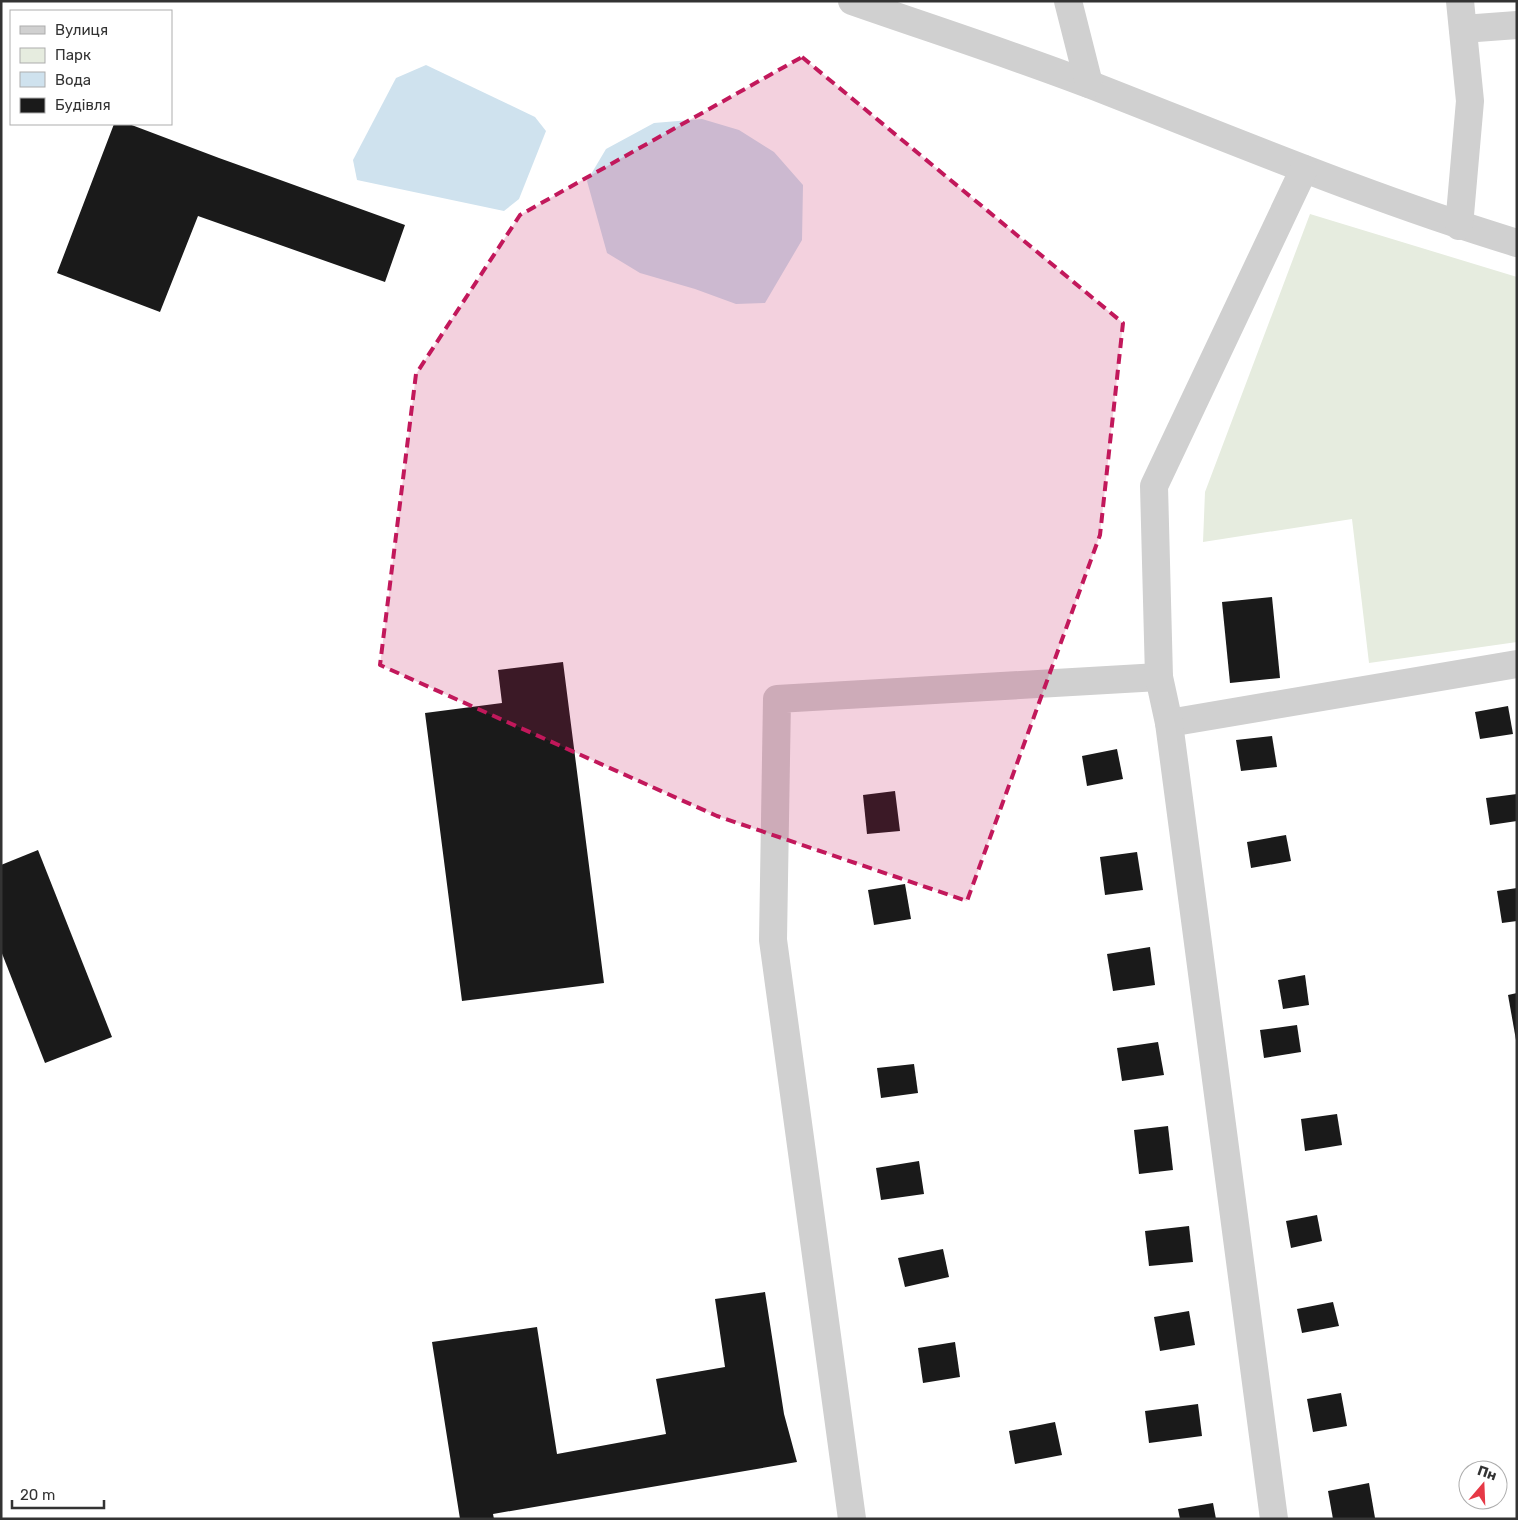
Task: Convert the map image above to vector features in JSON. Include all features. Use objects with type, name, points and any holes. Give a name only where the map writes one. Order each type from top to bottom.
[{"type":"street","points":[[852,1],[1089,84],[1304,169],[1459,226],[1517,243]]},
{"type":"street","points":[[1068,1],[1089,84]]},
{"type":"street","points":[[1459,226],[1470,100],[1460,1]]},
{"type":"street","points":[[1463,29],[1517,25]]},
{"type":"street","points":[[1274,1519],[1169,724],[1159,677],[1154,486],[1304,169]]},
{"type":"street","points":[[1169,724],[1517,664]]},
{"type":"street","points":[[852,1519],[773,940],[777,699],[1159,677]]},
{"type":"highlighted area","points":[[802,57],[1123,323],[1100,535],[967,901],[717,816],[380,665],[416,374],[520,215]]},
{"type":"green space","points":[[1310,214],[1517,277],[1517,642],[1369,663],[1352,519],[1203,542],[1205,492]]},
{"type":"water","points":[[426,65],[535,117],[546,131],[519,199],[504,211],[357,180],[353,160],[396,78]]},
{"type":"water","points":[[702,119],[739,130],[774,152],[803,185],[802,240],[765,303],[736,304],[695,289],[640,273],[607,253],[587,181],[606,149],[654,123]]},
{"type":"building","points":[[114,125],[132,125],[405,225],[385,282],[198,216],[160,312],[57,273]]},
{"type":"building","points":[[1272,597],[1280,678],[1230,683],[1222,602]]},
{"type":"building","points":[[563,662],[604,983],[462,1001],[425,713],[502,703],[498,670]]},
{"type":"building","points":[[1508,706],[1513,734],[1480,739],[1475,712]]},
{"type":"building","points":[[1272,736],[1277,767],[1241,771],[1236,740]]},
{"type":"building","points":[[1117,749],[1123,779],[1087,786],[1082,756]]},
{"type":"building","points":[[895,791],[900,831],[867,834],[863,795]]},
{"type":"building","points":[[1517,794],[1517,821],[1490,825],[1486,798]]},
{"type":"building","points":[[1286,835],[1291,861],[1251,868],[1247,842]]},
{"type":"building","points":[[38,850],[112,1037],[45,1063],[1,951],[1,865]]},
{"type":"building","points":[[1137,852],[1143,890],[1105,895],[1100,857]]},
{"type":"building","points":[[905,884],[911,919],[874,925],[868,890]]},
{"type":"building","points":[[1517,888],[1517,921],[1502,923],[1497,891]]},
{"type":"building","points":[[1150,947],[1155,985],[1113,991],[1107,954]]},
{"type":"building","points":[[1305,975],[1309,1005],[1283,1009],[1278,980]]},
{"type":"building","points":[[1517,993],[1517,1040],[1516,1040],[1508,995]]},
{"type":"building","points":[[1297,1025],[1301,1052],[1264,1058],[1260,1030]]},
{"type":"building","points":[[1158,1042],[1164,1075],[1122,1081],[1117,1048]]},
{"type":"building","points":[[914,1064],[918,1093],[881,1098],[877,1068]]},
{"type":"building","points":[[1337,1114],[1342,1145],[1305,1151],[1301,1119]]},
{"type":"building","points":[[1168,1126],[1173,1170],[1139,1174],[1134,1130]]},
{"type":"building","points":[[919,1161],[924,1194],[881,1200],[876,1168]]},
{"type":"building","points":[[1317,1215],[1322,1241],[1291,1248],[1286,1221]]},
{"type":"building","points":[[1189,1226],[1193,1262],[1149,1266],[1145,1231]]},
{"type":"building","points":[[943,1249],[949,1277],[905,1287],[898,1258]]},
{"type":"building","points":[[765,1292],[784,1414],[797,1462],[493,1514],[494,1519],[460,1519],[432,1342],[537,1327],[557,1454],[666,1434],[656,1379],[725,1367],[715,1299]]},
{"type":"building","points":[[1333,1302],[1339,1326],[1302,1333],[1297,1309]]},
{"type":"building","points":[[1189,1311],[1195,1345],[1160,1351],[1154,1317]]},
{"type":"building","points":[[955,1342],[960,1377],[923,1383],[918,1348]]},
{"type":"building","points":[[1341,1393],[1347,1426],[1313,1432],[1307,1399]]},
{"type":"building","points":[[1198,1404],[1202,1436],[1149,1443],[1145,1411]]},
{"type":"building","points":[[1055,1422],[1062,1455],[1015,1464],[1009,1431]]},
{"type":"building","points":[[1369,1483],[1375,1518],[1333,1519],[1328,1491]]},
{"type":"building","points":[[1213,1503],[1216,1519],[1180,1519],[1178,1509]]}]
